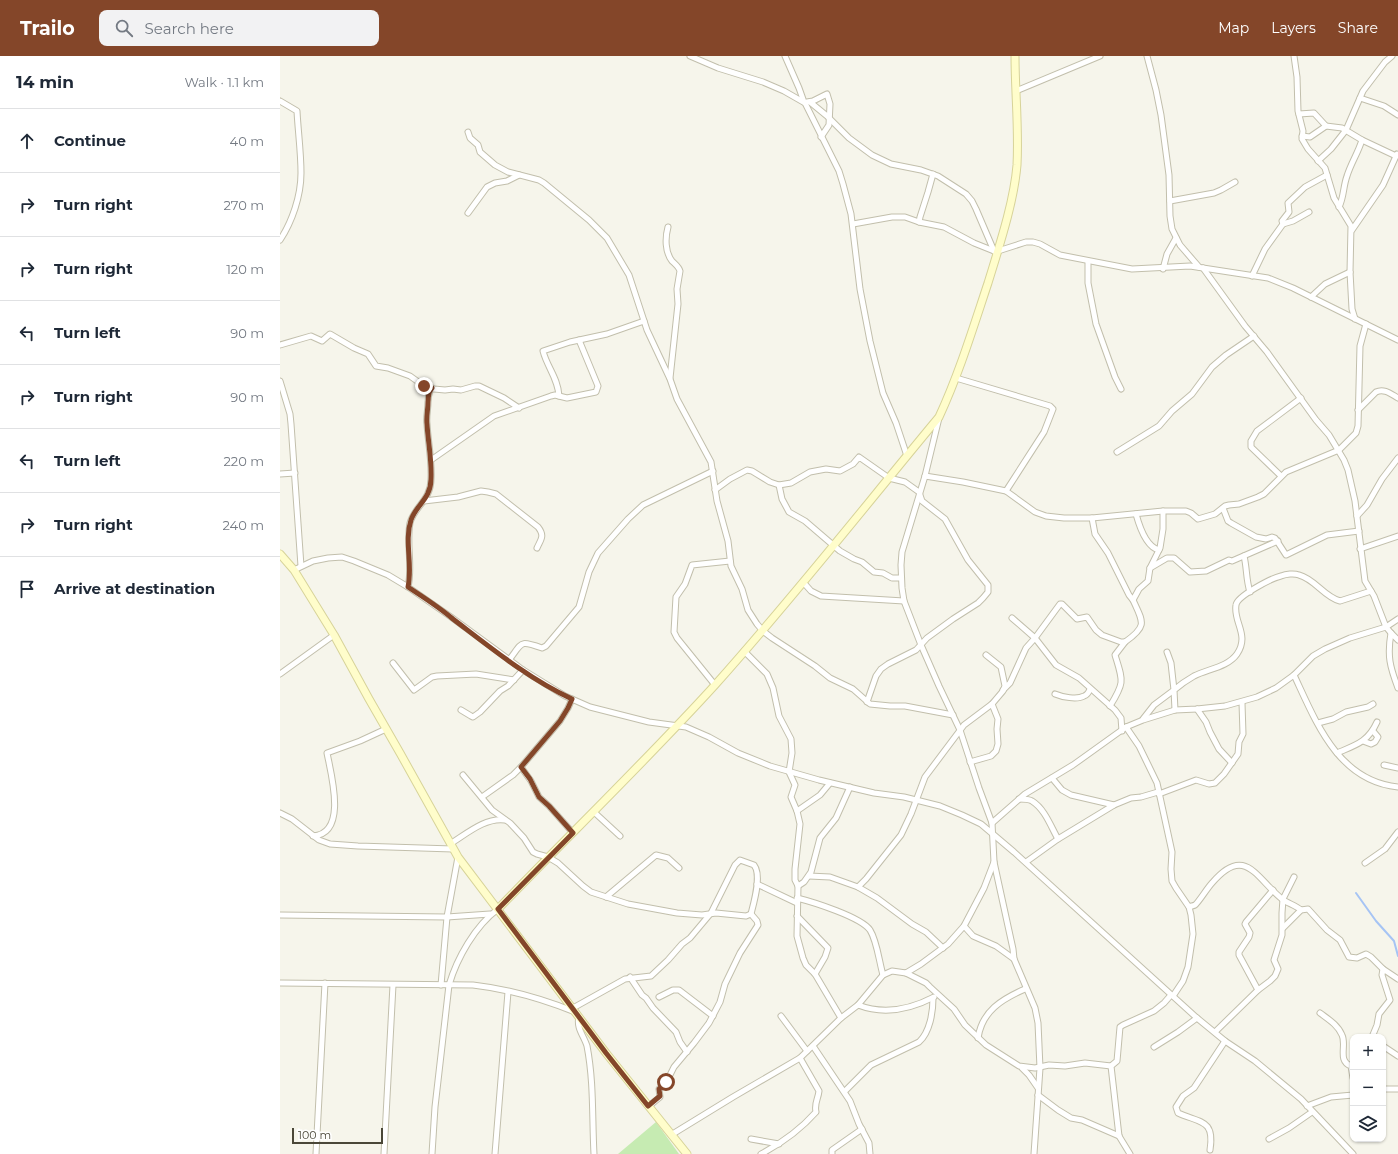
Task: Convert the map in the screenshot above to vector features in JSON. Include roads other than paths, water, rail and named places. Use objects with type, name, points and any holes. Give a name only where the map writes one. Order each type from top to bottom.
[{"type":"street","points":[[690,56],[718,68],[763,82],[784,91],[806,102],[829,118],[845,135],[872,155],[891,164],[933,174],[955,186],[966,194],[972,201],[996,250]]},
{"type":"street","points":[[785,56],[821,137],[839,171],[853,224],[860,289],[872,347],[883,393],[907,456]]},
{"type":"street","points":[[1015,56],[1017,166],[1009,205],[970,337],[956,378],[939,417],[925,476],[902,552],[901,578],[904,601],[921,645],[960,730],[992,823],[994,834],[994,862],[1014,959],[1035,1008],[1038,1023],[1040,1068],[1034,1154]]},
{"type":"street","points":[[1016,91],[1100,56]]},
{"type":"street","points":[[1147,56],[1161,115],[1169,175],[1170,216],[1176,238],[1183,250],[1201,268],[1245,326],[1268,352],[1339,450],[1348,470],[1357,516],[1365,581],[1378,604],[1386,627],[1398,640]]},
{"type":"street","points":[[1294,56],[1299,114],[1303,131],[1302,139],[1308,150],[1324,168],[1334,198],[1339,208],[1350,222],[1352,230],[1350,272],[1352,309],[1355,319]]},
{"type":"street","points":[[1318,161],[1331,149],[1346,130],[1368,84],[1392,56]]},
{"type":"street","points":[[806,102],[827,94],[830,104],[828,127],[821,137]]},
{"type":"street","points":[[1360,98],[1384,106],[1398,115]]},
{"type":"street","points":[[280,101],[297,111],[301,174],[294,210],[288,227],[280,240]]},
{"type":"street","points":[[1299,114],[1314,113],[1326,126],[1346,130],[1362,140],[1397,154],[1383,185],[1352,230]]},
{"type":"street","points":[[1302,136],[1310,137],[1326,126]]},
{"type":"street","points":[[468,132],[470,138],[478,145],[480,152],[489,162],[499,168],[539,180],[589,220],[607,238],[629,275],[644,321],[670,379],[679,405],[708,457],[713,471],[715,490],[728,541],[730,560],[742,589],[748,610],[763,631],[815,666],[830,678],[853,689],[867,702],[874,705],[906,706],[952,715]]},
{"type":"street","points":[[1339,208],[1343,198],[1349,170],[1362,140]]},
{"type":"street","points":[[919,222],[933,174]]},
{"type":"street","points":[[468,213],[487,187],[495,183],[507,181],[519,175]]},
{"type":"street","points":[[1252,276],[1265,249],[1283,224],[1283,219],[1289,212],[1288,203],[1304,187],[1327,175]]},
{"type":"street","points":[[1170,201],[1214,193],[1235,182]]},
{"type":"street","points":[[1283,224],[1293,221],[1309,212]]},
{"type":"street","points":[[853,224],[899,217],[944,227],[974,243],[996,250],[1026,242],[1034,242],[1060,255],[1088,262],[1132,269],[1163,269],[1190,266],[1268,278],[1311,297],[1398,340]]},
{"type":"street","points":[[668,227],[666,238],[668,252],[672,261],[680,268],[677,289],[678,304],[670,379]]},
{"type":"street","points":[[1163,269],[1167,254],[1176,238]]},
{"type":"street","points":[[1088,262],[1088,282],[1096,324],[1115,377],[1121,389]]},
{"type":"street","points":[[1311,297],[1325,284],[1350,272]]},
{"type":"street","points":[[559,396],[558,385],[543,351],[579,340],[607,334],[644,321]]},
{"type":"street","points":[[925,476],[1006,491],[1038,513],[1055,517],[1092,518],[1163,511],[1186,511],[1198,519],[1215,514],[1229,505],[1246,502],[1264,494],[1281,476],[1292,469],[1339,450],[1356,433],[1358,426],[1360,346],[1366,324]]},
{"type":"street","points":[[280,345],[311,336],[322,340],[330,334],[354,348],[368,354],[376,366],[388,368],[410,376],[424,386],[445,390],[459,390],[479,386],[504,398],[519,408]]},
{"type":"street","points":[[1117,452],[1159,426],[1172,411],[1192,394],[1212,367],[1226,355],[1254,336]]},
{"type":"street","points":[[431,460],[494,416],[551,396],[567,398],[576,397],[583,394],[594,394],[598,389],[579,340]]},
{"type":"street","points":[[956,378],[1050,406],[1053,409],[1044,432],[1006,491]]},
{"type":"street","points":[[280,381],[290,414],[301,566]]},
{"type":"street","points":[[408,587],[410,572],[410,525],[413,515],[424,501],[431,484],[431,460],[426,423],[428,392],[432,388]]},
{"type":"street","points":[[1358,410],[1379,390],[1383,390],[1398,398]]},
{"type":"street","points":[[1281,476],[1256,453],[1251,447],[1251,441],[1257,431],[1301,398]]},
{"type":"street","points":[[432,1154],[435,1107],[449,985],[452,974],[465,949],[490,914],[498,909],[594,812],[715,685],[763,631],[939,417]]},
{"type":"street","points":[[715,490],[726,481],[748,470],[770,482],[780,485],[791,483],[810,472],[826,469],[840,471],[853,464],[859,457],[889,478],[905,482],[919,492],[922,500],[945,519],[962,550],[988,585],[988,588],[983,598],[927,638],[916,650],[888,664],[878,672],[867,702]]},
{"type":"street","points":[[1357,516],[1367,505],[1382,479],[1398,458]]},
{"type":"street","points":[[509,660],[524,643],[531,643],[542,648],[546,646],[579,607],[589,572],[598,553],[642,504],[713,471]]},
{"type":"street","points":[[280,474],[295,473]]},
{"type":"street","points":[[780,485],[782,500],[789,512],[805,520],[850,558],[862,562],[874,572],[883,573],[892,578],[901,578]]},
{"type":"street","points":[[424,501],[458,498],[481,491],[496,494],[538,527],[542,533],[542,536],[537,548]]},
{"type":"street","points":[[1223,508],[1228,521],[1256,537],[1266,539],[1272,537],[1278,541],[1284,553],[1288,554],[1327,535],[1359,531]]},
{"type":"street","points":[[1133,600],[1139,589],[1148,582],[1150,568],[1159,550],[1163,529],[1163,511]]},
{"type":"street","points":[[1136,514],[1146,539],[1152,547],[1159,550]]},
{"type":"street","points":[[1092,518],[1095,534],[1108,553],[1133,600],[1142,621],[1136,633],[1125,642],[1115,655],[1121,676],[1121,682],[1118,694],[1110,706]]},
{"type":"street","points":[[1360,549],[1397,537]]},
{"type":"street","points":[[1150,568],[1167,558],[1174,558],[1190,572],[1206,571],[1228,560],[1232,561],[1278,541]]},
{"type":"street","points":[[280,554],[294,570],[334,635],[458,857],[576,1013],[687,1154]]},
{"type":"street","points":[[1244,556],[1247,565],[1248,586],[1250,592]]},
{"type":"street","points":[[294,570],[301,566],[328,558],[342,557],[354,561],[388,575],[408,587],[522,670],[547,686],[590,707],[649,722],[686,727],[696,730],[738,753],[789,772],[850,787],[904,797],[940,806],[981,824],[1026,862],[1197,1018],[1266,1070],[1307,1106],[1354,1154]]},
{"type":"street","points":[[715,685],[676,638],[674,632],[675,603],[678,593],[685,584],[692,565],[730,560]]},
{"type":"street","points":[[1143,720],[1154,705],[1184,682],[1196,675],[1232,660],[1238,653],[1243,637],[1236,610],[1236,603],[1250,592],[1274,578],[1291,574],[1299,574],[1330,597],[1340,601],[1371,591]]},
{"type":"street","points":[[803,582],[811,591],[821,596],[904,601]]},
{"type":"street","points":[[858,887],[901,835],[912,814],[925,777],[960,730],[971,719],[992,704],[1010,683],[1026,648],[1035,638],[1058,605],[1062,604],[1077,619],[1087,617],[1096,630],[1102,635],[1125,642]]},
{"type":"street","points":[[1012,618],[1035,638],[1056,665],[1079,678],[1115,710],[1124,729],[1139,746],[1157,783],[1172,852],[1172,881],[1189,906],[1193,934],[1190,955],[1183,981],[1172,995],[1154,1011],[1120,1027],[1117,1061],[1111,1066],[1085,1063],[1065,1066],[1048,1065],[1040,1068],[1026,1068],[1019,1066]]},
{"type":"street","points":[[992,823],[1034,788],[1073,765],[1124,729],[1143,720],[1175,710],[1197,709],[1242,703],[1276,688],[1294,675],[1313,656],[1339,642],[1386,627],[1398,620]]},
{"type":"street","points":[[1391,633],[1388,658],[1398,688]]},
{"type":"street","points":[[280,674],[334,635]]},
{"type":"street","points":[[744,651],[762,668],[770,680],[777,710],[790,739],[792,753],[789,772],[795,785],[791,797],[797,811],[800,824],[795,869],[795,880],[798,886],[797,936],[806,965],[815,974],[840,1018]]},
{"type":"street","points":[[1167,652],[1171,663],[1175,710]]},
{"type":"street","points":[[986,655],[1000,667],[1005,686],[1003,691]]},
{"type":"street","points":[[393,663],[414,690],[432,677],[437,676],[476,674],[514,680]]},
{"type":"street","points":[[461,710],[471,716],[476,715],[500,691],[514,680],[522,670]]},
{"type":"street","points":[[1294,675],[1318,723],[1342,760],[1352,769],[1366,777],[1388,786],[1398,787]]},
{"type":"street","points":[[1055,694],[1066,697],[1082,697],[1085,696],[1090,689]]},
{"type":"street","points":[[482,797],[513,775],[521,767],[560,721],[572,699]]},
{"type":"street","points":[[1026,862],[1058,839],[1114,805],[1130,798],[1159,793],[1196,780],[1209,784],[1215,783],[1224,774],[1238,754],[1239,742],[1243,734],[1242,703]]},
{"type":"street","points":[[970,762],[991,756],[996,751],[998,744],[998,719],[992,704]]},
{"type":"street","points":[[1318,723],[1333,719],[1346,712],[1368,707],[1373,704]]},
{"type":"street","points":[[1197,709],[1206,722],[1219,749],[1232,763]]},
{"type":"street","points":[[1337,753],[1363,741],[1373,731],[1377,722]]},
{"type":"street","points":[[313,836],[319,836],[324,832],[333,821],[334,815],[334,793],[327,752],[360,741],[386,729]]},
{"type":"street","points":[[1363,741],[1371,744],[1375,742],[1378,737],[1373,731]]},
{"type":"street","points":[[1384,765],[1398,768]]},
{"type":"street","points":[[521,767],[530,779],[539,797],[573,833]]},
{"type":"street","points":[[463,776],[492,810],[510,823],[524,838],[533,852],[548,857],[562,866],[591,892],[628,904],[676,913],[702,915],[711,913],[746,916],[751,914]]},
{"type":"street","points":[[1052,778],[1062,790],[1071,795],[1114,805]]},
{"type":"street","points":[[797,811],[820,795],[830,782]]},
{"type":"street","points":[[798,886],[809,876],[814,865],[820,838],[836,818],[850,787]]},
{"type":"street","points":[[1019,799],[1030,800],[1038,807],[1058,839]]},
{"type":"street","points":[[594,812],[620,836]]},
{"type":"street","points":[[280,813],[322,842],[335,845],[451,846],[472,830],[489,822],[505,820]]},
{"type":"street","points":[[1365,863],[1385,849],[1398,832]]},
{"type":"street","points":[[606,897],[656,855],[668,858],[679,868]]},
{"type":"street","points":[[442,985],[447,917],[458,857]]},
{"type":"street","points":[[576,1013],[625,978],[647,977],[654,974],[682,944],[690,938],[711,913],[737,862],[744,861],[754,864],[757,873],[757,884],[751,914]]},
{"type":"street","points":[[906,973],[943,948],[964,926],[984,888],[994,862]]},
{"type":"street","points":[[1189,906],[1196,904],[1208,887],[1223,872],[1237,865],[1245,866],[1253,870],[1283,900],[1300,910],[1308,909],[1314,914],[1327,930],[1340,940],[1349,957],[1357,958],[1366,954],[1383,969],[1398,979]]},
{"type":"street","points":[[809,876],[830,877],[858,887],[877,898],[912,924],[926,932],[943,948]]},
{"type":"street","points":[[1215,1032],[1258,990],[1275,976],[1278,969],[1274,960],[1283,928],[1283,900],[1294,877]]},
{"type":"street","points":[[757,884],[797,900],[832,909],[867,926],[874,940],[882,974]]},
{"type":"street","points":[[1258,990],[1239,955],[1239,952],[1249,938],[1250,933],[1245,924],[1246,922],[1273,890]]},
{"type":"street","points":[[1283,928],[1300,910]]},
{"type":"street","points":[[280,915],[447,917],[490,914]]},
{"type":"street","points":[[648,1106],[660,1096],[659,1089],[666,1082],[674,1067],[687,1052],[713,1016],[720,1002],[725,984],[740,953],[758,925],[757,921],[751,914]]},
{"type":"street","points":[[797,916],[828,948],[825,957],[815,974]]},
{"type":"street","points":[[964,926],[973,936],[996,946],[1014,959]]},
{"type":"street","points":[[1373,1034],[1379,1014],[1390,1000],[1382,975],[1383,969]]},
{"type":"street","points":[[671,1135],[733,1096],[800,1058],[840,1018],[858,1005],[882,974],[892,971],[906,973],[926,983],[936,996],[954,1009],[965,1025],[978,1038],[986,1045],[1019,1066],[1029,1075],[1038,1088]]},
{"type":"street","points":[[630,977],[639,992],[649,1001],[653,1008],[676,1032],[680,1042],[687,1052]]},
{"type":"street","points":[[280,983],[473,985],[498,989],[548,1002],[576,1013]]},
{"type":"street","points":[[316,1154],[325,984]]},
{"type":"street","points":[[384,1154],[393,985]]},
{"type":"street","points":[[978,1038],[980,1028],[986,1016],[996,1006],[1012,995],[1026,989]]},
{"type":"street","points":[[659,997],[673,990],[679,990],[713,1016]]},
{"type":"street","points":[[495,1154],[508,992]]},
{"type":"street","points":[[858,1005],[872,1009],[898,1009],[915,1006],[936,996]]},
{"type":"street","points":[[845,1091],[871,1065],[919,1042],[932,1014],[936,996]]},
{"type":"street","points":[[576,1013],[587,1049],[592,1082],[594,1154]]},
{"type":"street","points":[[1320,1013],[1333,1023],[1342,1034],[1344,1039],[1343,1057],[1347,1064],[1350,1065]]},
{"type":"street","points":[[781,1016],[807,1051]]},
{"type":"street","points":[[1154,1047],[1197,1018]]},
{"type":"street","points":[[1210,1150],[1210,1131],[1206,1125],[1200,1121],[1178,1113],[1176,1107],[1183,1096],[1194,1088],[1225,1040]]},
{"type":"street","points":[[813,1046],[825,1062],[834,1078],[845,1091],[869,1143],[870,1154]]},
{"type":"street","points":[[1386,1048],[1398,1056]]},
{"type":"street","points":[[761,1154],[779,1144],[797,1131],[816,1112],[815,1104],[819,1092],[800,1058]]},
{"type":"street","points":[[1111,1066],[1119,1136],[1130,1154]]},
{"type":"street","points":[[1386,1089],[1398,1089]]},
{"type":"street","points":[[1038,1095],[1071,1118],[1091,1124],[1119,1136]]},
{"type":"street","points":[[1307,1106],[1331,1097],[1350,1095]]},
{"type":"street","points":[[1269,1140],[1312,1112]]},
{"type":"street","points":[[832,1154],[832,1150],[862,1129]]},
{"type":"street","points":[[751,1139],[779,1144]]},
{"type":"waterway","points":[[1356,893],[1376,921],[1394,941],[1398,956]]}]
